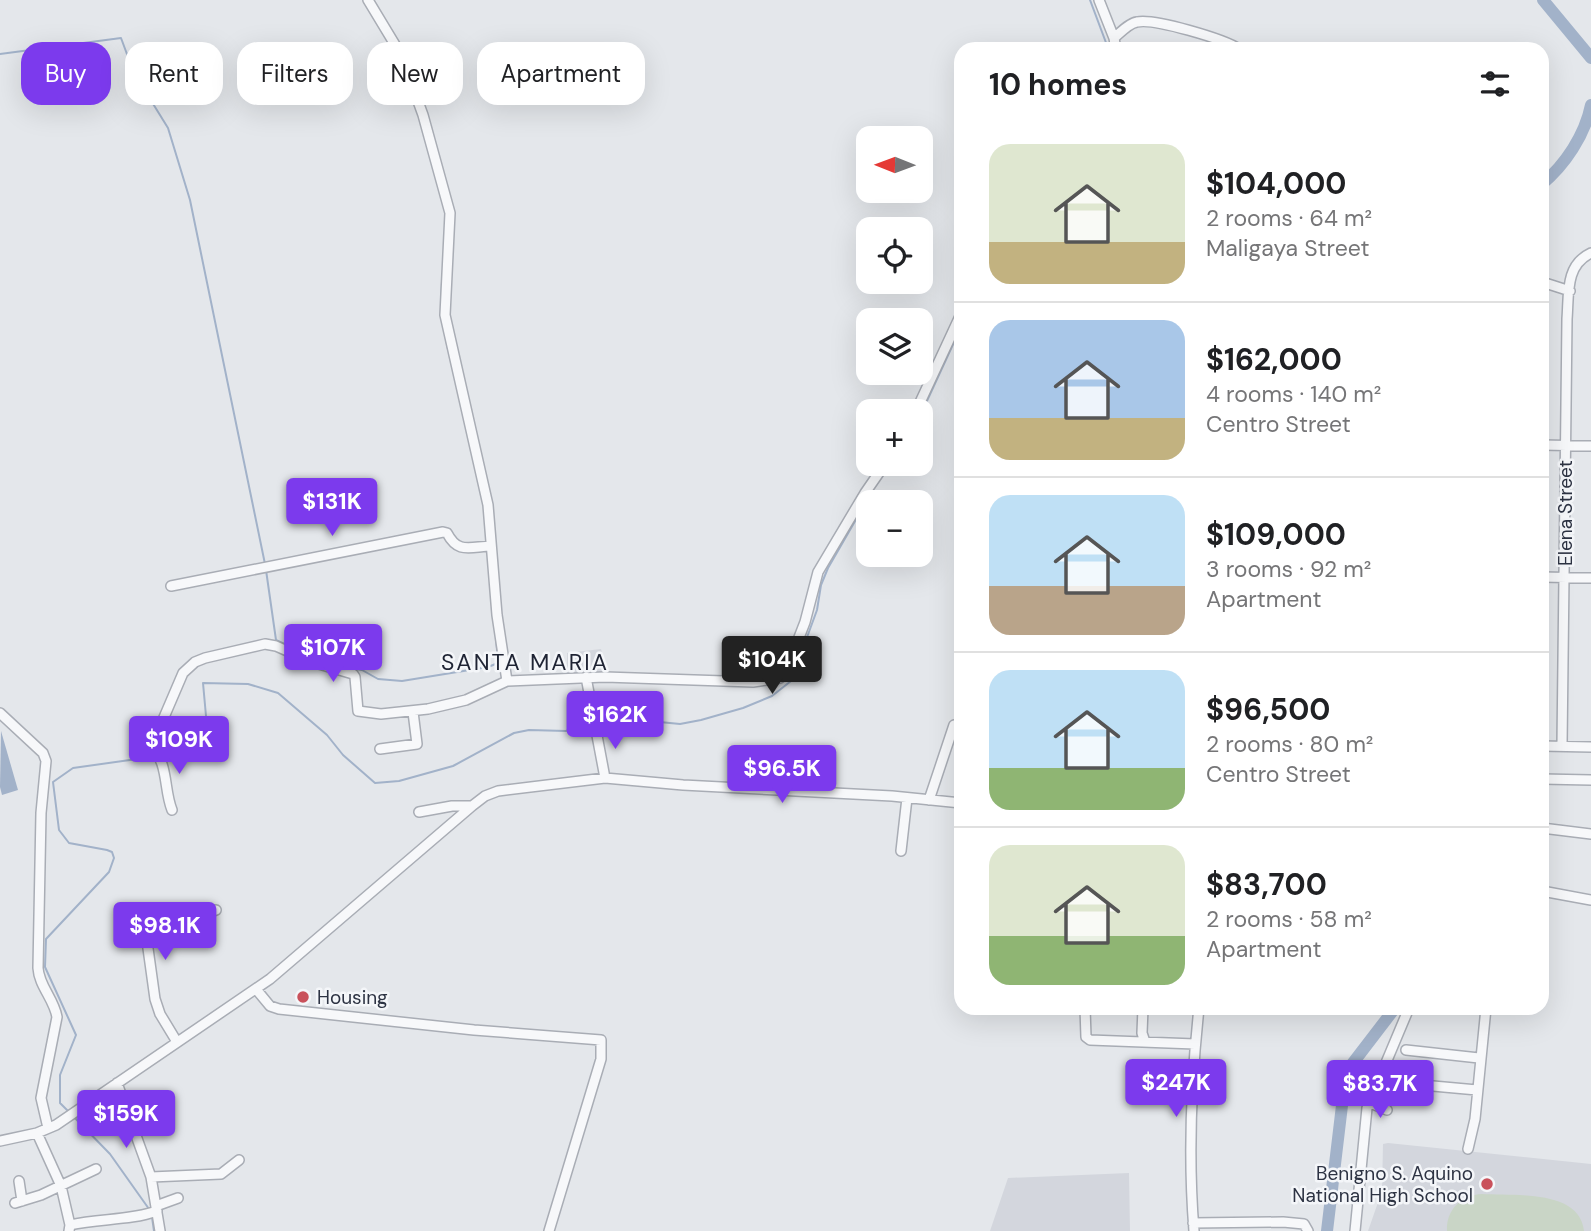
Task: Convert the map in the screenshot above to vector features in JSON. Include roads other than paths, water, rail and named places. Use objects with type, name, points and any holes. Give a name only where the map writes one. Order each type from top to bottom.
[{"type":"street","points":[[368,0],[397,48],[407,71],[450,213],[445,315],[488,505],[497,615],[507,681]]},
{"type":"street","points":[[1099,0],[1115,42]]},
{"type":"street","points":[[1114,38],[1133,23],[1140,22],[1177,28],[1225,42]]},
{"type":"street","name":"Elena Street","points":[[1562,746],[1567,319],[1571,271],[1582,257],[1591,253]]},
{"type":"street","points":[[1549,284],[1570,291]]},
{"type":"street","points":[[922,399],[954,329]]},
{"type":"street","points":[[1549,445],[1591,446]]},
{"type":"street","points":[[172,810],[166,795],[163,767],[154,741],[178,681],[188,668],[205,658],[259,645],[276,646],[312,662],[353,674],[356,706],[360,712],[382,714],[413,712],[459,702],[507,681],[586,677],[753,682],[780,678],[786,671],[809,612],[818,572],[877,476]]},
{"type":"street","points":[[171,586],[443,532],[447,533],[457,547],[491,546]]},
{"type":"street","points":[[1549,578],[1591,578]]},
{"type":"street","points":[[586,677],[606,778]]},
{"type":"street","points":[[380,749],[417,744],[413,712]]},
{"type":"street","points":[[0,713],[43,753],[46,761],[41,814],[38,968],[40,980],[57,1017],[41,1098],[52,1126]]},
{"type":"street","points":[[929,800],[954,725]]},
{"type":"street","points":[[1549,746],[1591,747]]},
{"type":"street","points":[[0,1142],[37,1133],[52,1126],[256,989],[305,951],[472,806],[485,796],[498,791],[606,778],[954,802]]},
{"type":"street","points":[[1549,779],[1591,780]]},
{"type":"street","points":[[901,851],[907,798]]},
{"type":"street","points":[[419,812],[452,806],[472,806]]},
{"type":"street","points":[[1549,829],[1591,834]]},
{"type":"street","points":[[1549,892],[1591,900]]},
{"type":"street","points":[[177,1042],[160,1014],[155,999],[146,934],[166,933],[187,920],[216,910]]},
{"type":"street","points":[[256,989],[270,1006],[279,1009],[474,1030],[601,1040],[601,1059],[549,1231]]},
{"type":"street","points":[[1085,1015],[1086,1037],[1090,1040],[1195,1044]]},
{"type":"street","points":[[1143,1015],[1142,1033],[1145,1042]]},
{"type":"street","points":[[1198,1015],[1191,1112],[1190,1182],[1193,1227],[1300,1223],[1307,1227],[1308,1231]]},
{"type":"street","points":[[1355,1231],[1368,1102],[1406,1015]]},
{"type":"street","points":[[1468,1149],[1475,1119],[1485,1015]]},
{"type":"street","points":[[1406,1050],[1479,1058]]},
{"type":"street","points":[[117,1083],[151,1177],[153,1211],[160,1231]]},
{"type":"street","points":[[1411,1084],[1476,1090]]},
{"type":"street","points":[[1368,1102],[1387,1110]]},
{"type":"street","points":[[37,1133],[61,1186],[69,1229],[95,1219],[115,1220],[153,1211],[177,1199]]},
{"type":"street","points":[[151,1177],[221,1174],[239,1160]]},
{"type":"street","points":[[19,1181],[18,1202],[96,1169]]},
{"type":"water","points":[[1,731],[18,790],[2,795],[0,787]]},
{"type":"waterway","points":[[1090,0],[1106,42]]},
{"type":"waterway","points":[[1543,0],[1591,58]]},
{"type":"waterway","points":[[0,54],[121,38],[134,73],[168,128],[190,200],[265,564]]},
{"type":"waterway","points":[[1549,177],[1573,149],[1591,105]]},
{"type":"waterway","points":[[441,304],[442,282]]},
{"type":"waterway","points":[[445,334],[448,349]]},
{"type":"waterway","points":[[928,399],[954,342]]},
{"type":"waterway","points":[[597,720],[609,717],[680,724],[743,708],[772,696],[791,681],[817,610],[821,585],[856,519]]},
{"type":"waterway","points":[[266,570],[276,640],[305,654]]},
{"type":"waterway","points":[[339,666],[362,670],[378,679],[402,681],[488,667],[498,663],[496,637]]},
{"type":"waterway","points":[[159,753],[166,751],[177,729],[201,725],[206,716],[203,683],[248,684],[278,693],[327,735],[343,755],[375,783],[399,781],[453,766],[514,733],[529,730],[566,731],[592,722]]},
{"type":"waterway","points":[[69,1112],[60,1103],[60,1075],[76,1035],[45,967],[46,939],[109,872],[114,858],[112,852],[107,850],[69,843],[59,830],[53,782],[73,768],[154,754]]},
{"type":"waterway","points":[[1327,1231],[1346,1072],[1390,1015]]},
{"type":"waterway","points":[[73,1116],[110,1154],[149,1209]]},
{"type":"waterway","points":[[152,1217],[154,1231]]},
{"type":"place","name":"Housing","points":[[303,997]]},
{"type":"place","name":"Benigno S. Aquino National High School","points":[[1487,1184]]},
{"type":"district","name":"SANTA MARIA","points":[[525,662]]}]
